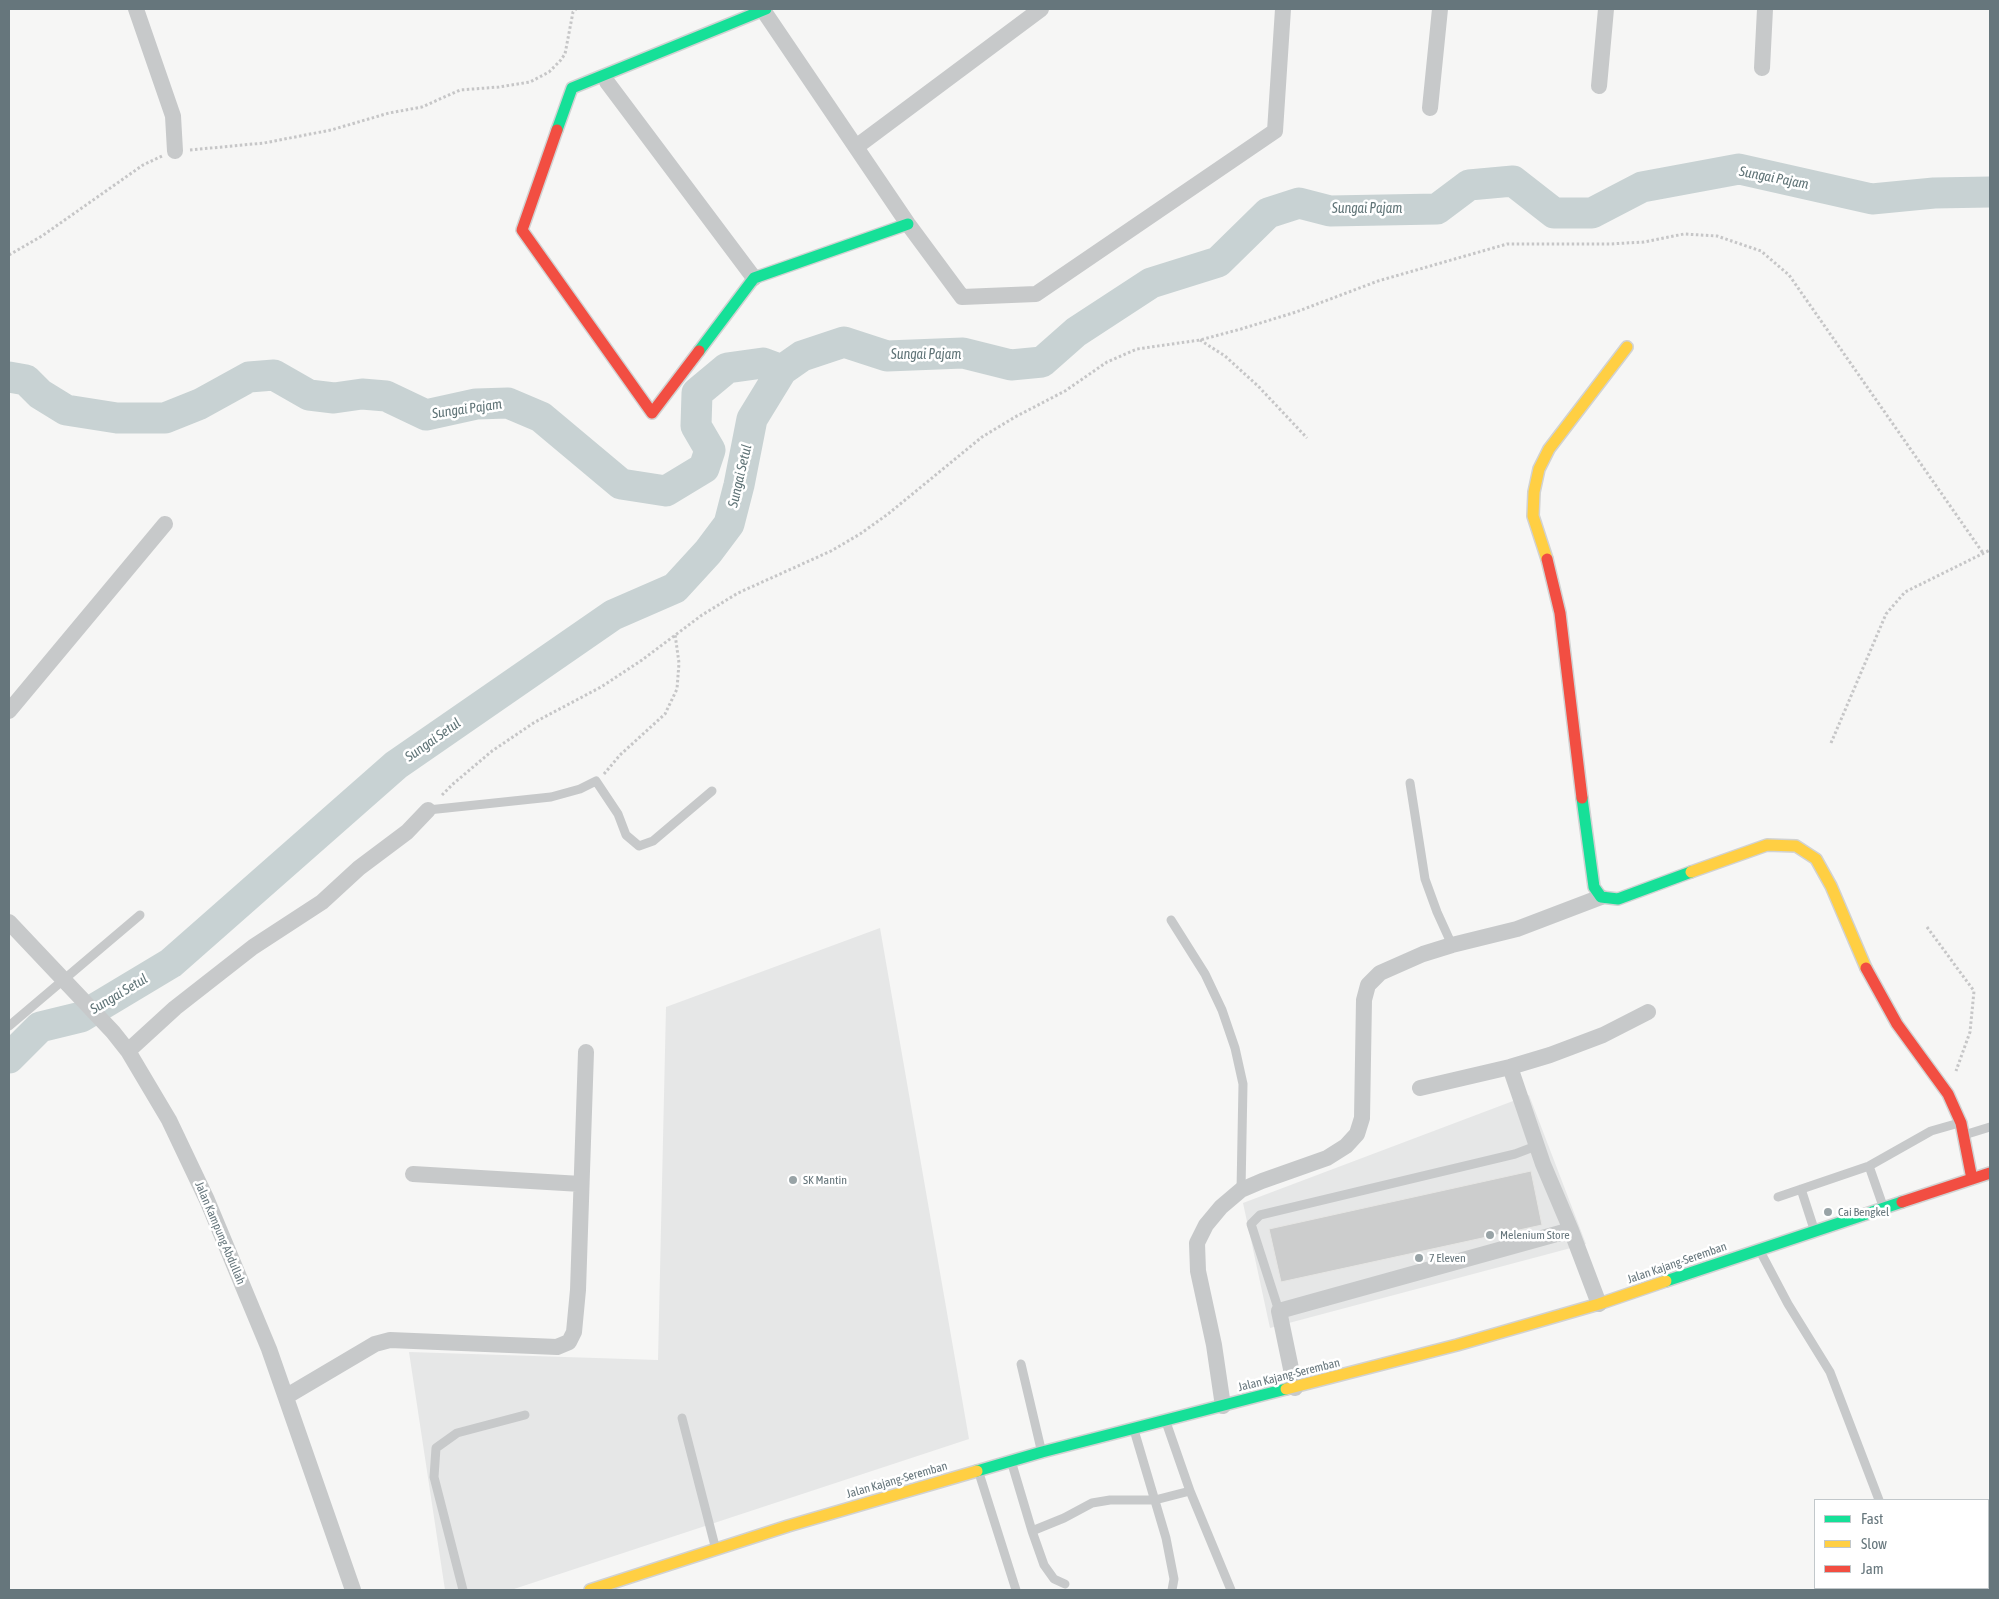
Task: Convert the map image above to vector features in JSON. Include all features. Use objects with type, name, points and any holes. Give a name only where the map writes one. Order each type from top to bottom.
[{"type":"street","points":[[908,224],[754,278],[652,414],[522,230],[572,88],[765,9],[908,224],[962,297],[1036,294],[1275,131],[1283,9]]},
{"type":"street","points":[[856,147],[1041,9]]},
{"type":"street","points":[[1430,108],[1440,9]]},
{"type":"street","points":[[1599,86],[1606,9]]},
{"type":"street","points":[[1762,68],[1765,9]]},
{"type":"street","points":[[139,10],[173,116],[175,151]]},
{"type":"street","points":[[607,82],[754,278]]},
{"type":"street","points":[[1601,897],[1594,886],[1578,770],[1560,613],[1552,575],[1533,516],[1539,469],[1549,449],[1627,347]]},
{"type":"street","points":[[9,711],[165,524]]},
{"type":"street","points":[[128,1051],[175,1008],[246,954],[322,902],[359,868],[407,832],[428,810]]},
{"type":"street","points":[[1223,1406],[1214,1345],[1198,1271],[1197,1243],[1206,1225],[1221,1207],[1241,1190],[1262,1180],[1327,1158],[1346,1146],[1357,1134],[1362,1118],[1364,1000],[1368,985],[1380,973],[1423,954],[1452,944],[1517,929],[1601,897],[1618,900],[1768,845],[1796,846],[1816,859],[1831,886],[1861,959],[1893,1016],[1915,1050],[1948,1094],[1961,1123],[1972,1179]]},
{"type":"street","name":"Jalan Kampung Abdullah","points":[[9,922],[113,1032],[128,1051],[169,1120],[207,1200],[287,1396],[353,1590]]},
{"type":"street","points":[[1420,1088],[1510,1067],[1550,1055],[1603,1035],[1648,1012]]},
{"type":"street","points":[[287,1396],[375,1344],[390,1340],[557,1347],[569,1342],[574,1332],[578,1290],[586,1052]]},
{"type":"street","points":[[1510,1067],[1536,1146],[1599,1304]]},
{"type":"street","name":"Jalan Kajang-Seremban","points":[[590,1590],[788,1526],[978,1470],[1134,1427],[1295,1388],[1457,1345],[1599,1304],[1814,1230],[1990,1173]]},
{"type":"street","points":[[414,1174],[581,1184]]},
{"type":"street","points":[[1295,1388],[1279,1311],[1570,1230]]},
{"type":"lane","points":[[428,810],[551,797],[580,789],[596,781],[618,814],[626,835],[639,846],[653,841],[712,791]]},
{"type":"lane","points":[[1410,783],[1425,879],[1436,912],[1452,944]]},
{"type":"lane","points":[[9,1026],[140,915]]},
{"type":"lane","points":[[1171,920],[1205,974],[1222,1010],[1235,1048],[1243,1084],[1241,1190]]},
{"type":"lane","points":[[1778,1197],[1870,1166],[1931,1132],[1961,1123]]},
{"type":"lane","points":[[1964,1135],[1990,1127]]},
{"type":"lane","points":[[1279,1311],[1251,1224],[1260,1215],[1506,1156],[1536,1146]]},
{"type":"lane","points":[[1870,1166],[1884,1208]]},
{"type":"lane","points":[[1800,1190],[1814,1230]]},
{"type":"lane","points":[[1759,1249],[1788,1304],[1830,1372],[1879,1499]]},
{"type":"lane","points":[[1021,1364],[1042,1452]]},
{"type":"lane","points":[[463,1590],[434,1477],[436,1448],[457,1433],[525,1415]]},
{"type":"lane","points":[[682,1418],[716,1549]]},
{"type":"lane","points":[[1165,1420],[1190,1491],[1230,1590]]},
{"type":"lane","points":[[1134,1427],[1169,1554],[1174,1579],[1172,1590]]},
{"type":"lane","points":[[1011,1461],[1044,1565],[1054,1579],[1065,1584]]},
{"type":"lane","points":[[978,1470],[1016,1590]]},
{"type":"lane","points":[[1032,1531],[1064,1518],[1092,1503],[1110,1500],[1155,1500],[1190,1491]]},
{"type":"path","points":[[9,255],[42,236],[143,165],[175,151],[264,143],[331,130],[389,113],[422,107],[460,90],[500,87],[530,82],[554,68],[565,54],[573,12],[576,9]]},
{"type":"path","points":[[428,810],[453,784],[492,751],[535,722],[602,687],[642,660],[675,634],[738,593],[831,551],[860,534],[888,514],[982,437],[1065,391],[1107,362],[1137,349],[1200,340],[1296,312],[1378,281],[1507,244],[1610,244],[1644,242],[1684,234],[1718,236],[1761,251],[1789,275],[1983,553]]},
{"type":"path","points":[[1200,340],[1225,356],[1258,386],[1307,438]]},
{"type":"path","points":[[1831,743],[1886,614],[1905,592],[1990,550]]},
{"type":"path","points":[[596,781],[606,773],[620,755],[665,714],[677,689],[679,662],[678,643],[675,634]]},
{"type":"path","points":[[1927,927],[1974,991],[1970,1032],[1948,1094]]},
{"type":"shaded area","name":"SK Mantin","points":[[880,928],[969,1439],[511,1590],[445,1590],[409,1352],[658,1360],[666,1007]]},
{"type":"shaded area","points":[[1529,1095],[1586,1244],[1270,1328],[1243,1203]]},
{"type":"building","points":[[1531,1171],[1542,1225],[1281,1282],[1269,1229]]},
{"type":"waterway","name":"Sungai Pajam","points":[[9,1058],[40,1027],[81,1017],[171,963],[396,765],[613,615],[675,588],[708,552],[729,524],[752,419],[782,370],[802,356],[844,342],[887,356],[963,353],[1011,365],[1042,362],[1076,332],[1151,283],[1218,262],[1268,213],[1299,203],[1330,211],[1437,209],[1469,185],[1513,181],[1554,213],[1592,213],[1642,187],[1739,169],[1872,199],[1934,193],[1990,192]]},
{"type":"waterway","name":"Sungai Pajam","points":[[9,377],[26,380],[40,394],[66,410],[117,418],[165,418],[200,404],[249,377],[274,375],[309,395],[334,398],[362,394],[386,396],[426,415],[476,404],[508,403],[541,417],[621,484],[666,491],[704,468],[710,450],[696,426],[697,393],[727,368],[763,363],[782,370]]},
{"type":"traffic: fast","points":[[557,130],[572,88],[766,9]]},
{"type":"traffic: fast","points":[[699,351],[754,278],[908,224]]},
{"type":"traffic: fast","points":[[1582,798],[1594,887],[1601,897],[1618,899],[1691,872]]},
{"type":"traffic: fast","points":[[1666,1281],[1902,1202]]},
{"type":"traffic: fast","points":[[977,1471],[1042,1452],[1286,1389]]},
{"type":"traffic: slow","points":[[1547,559],[1533,516],[1534,492],[1539,469],[1549,449],[1627,347]]},
{"type":"traffic: slow","points":[[1691,872],[1767,845],[1796,846],[1816,859],[1831,886],[1866,968]]},
{"type":"traffic: slow","points":[[1286,1389],[1457,1345],[1599,1304],[1666,1281]]},
{"type":"traffic: slow","points":[[590,1590],[788,1526],[977,1471]]},
{"type":"traffic: jam","points":[[557,130],[522,230],[652,413],[699,351]]},
{"type":"traffic: jam","points":[[1547,559],[1560,613],[1582,798]]},
{"type":"traffic: jam","points":[[1866,968],[1897,1024],[1948,1094],[1961,1123],[1972,1179]]},
{"type":"traffic: jam","points":[[1902,1202],[1990,1173]]},
{"type":"place","name":"SK Mantin","points":[[793,1180]]},
{"type":"place","name":"Cai Bengkel","points":[[1828,1212]]},
{"type":"place","name":"Melenium Store","points":[[1490,1235]]},
{"type":"place","name":"7 Eleven","points":[[1419,1258]]},
{"type":"water label","name":"Sungai Setul","points":[[740,476]]},
{"type":"water label","name":"Sungai Setul","points":[[433,740]]},
{"type":"water label","name":"Sungai Setul","points":[[119,994]]}]
